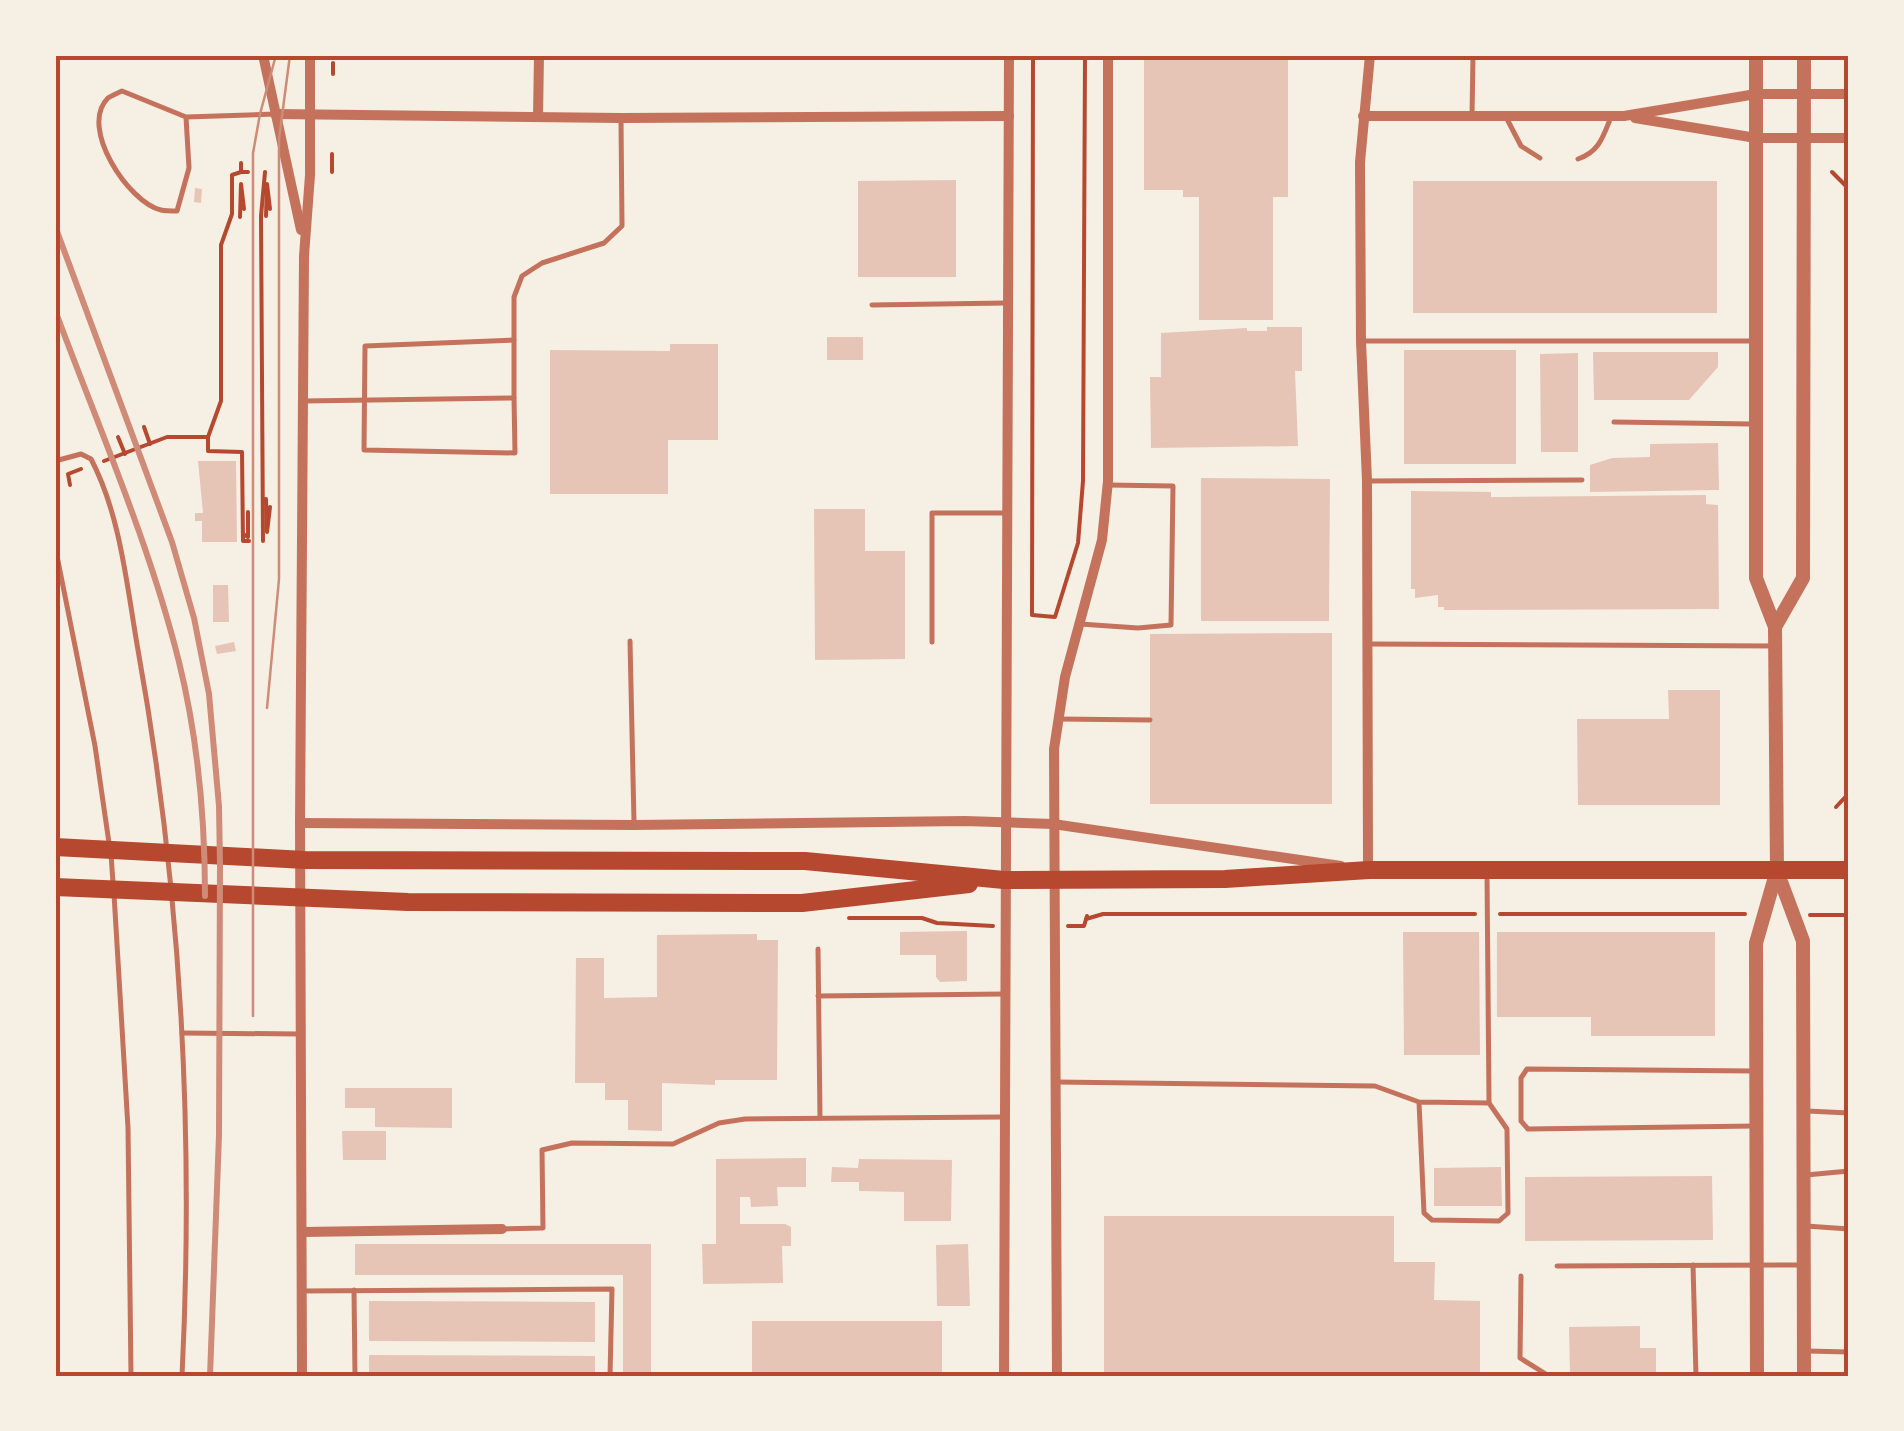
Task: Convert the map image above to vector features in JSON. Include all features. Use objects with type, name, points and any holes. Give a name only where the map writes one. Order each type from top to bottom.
[{"type":"main road","points":[[55,848],[305,860],[805,861],[1004,880],[1224,878],[1369,870],[1849,870]]},
{"type":"main road","points":[[55,887],[408,902],[802,904],[1004,880]]},
{"type":"street","points":[[263,55],[297,200],[304,256]]},
{"type":"street","points":[[302,1376],[300,823],[304,256],[310,55]]},
{"type":"street","points":[[538,55],[538,117]]},
{"type":"street","points":[[1004,1376],[1009,55]]},
{"type":"street","points":[[1057,1376],[1053,824],[1056,718],[1102,540],[1108,485],[1108,55]]},
{"type":"street","points":[[300,823],[1053,824],[1369,870],[1360,162],[1370,55]]},
{"type":"street","points":[[1756,55],[1756,578],[1775,628],[1777,870],[1756,943],[1757,1376]]},
{"type":"street","points":[[1775,628],[1803,578],[1804,55]]},
{"type":"street","points":[[1364,116],[1618,116],[1756,94],[1849,94]]},
{"type":"street","points":[[275,114],[621,118],[1009,116]]},
{"type":"street","points":[[1618,116],[1756,138],[1849,138]]},
{"type":"street","points":[[1777,870],[1803,941],[1804,1376]]},
{"type":"street","points":[[302,1232],[502,1229]]},
{"type":"lane","points":[[1472,116],[1474,55]]},
{"type":"lane","points":[[186,116],[190,168],[177,211],[157,210],[127,186],[110,161],[98,130],[101,110],[108,98],[122,91],[186,116],[275,114]]},
{"type":"lane","points":[[1506,116],[1521,146],[1540,158]]},
{"type":"lane","points":[[1578,159],[1598,147],[1618,116]]},
{"type":"lane","points":[[514,340],[365,346],[364,450],[514,452],[514,340],[514,297],[522,276],[542,263],[604,243],[622,226],[621,118]]},
{"type":"lane","points":[[872,305],[1009,304]]},
{"type":"lane","points":[[1361,341],[1755,341]]},
{"type":"lane","points":[[303,402],[514,398]]},
{"type":"lane","points":[[1614,422],[1756,424]]},
{"type":"lane","points":[[55,460],[82,454],[94,465],[113,517],[148,702],[164,825],[182,1033],[188,1167],[182,1376]]},
{"type":"lane","points":[[1367,481],[1582,480]]},
{"type":"lane","points":[[1080,624],[1138,628],[1171,625],[1172,486],[1108,485]]},
{"type":"lane","points":[[932,642],[932,514],[1009,513]]},
{"type":"lane","points":[[55,546],[95,746],[112,861],[128,1128],[131,1376]]},
{"type":"lane","points":[[630,641],[634,825]]},
{"type":"lane","points":[[1368,644],[1775,646]]},
{"type":"lane","points":[[1056,718],[1150,720]]},
{"type":"lane","points":[[1419,1102],[1424,1213],[1432,1220],[1498,1221],[1508,1213],[1507,1129],[1489,1103],[1487,870]]},
{"type":"lane","points":[[818,949],[820,1118]]},
{"type":"lane","points":[[818,996],[1004,994]]},
{"type":"lane","points":[[182,1033],[300,1034]]},
{"type":"lane","points":[[1756,1126],[1528,1129],[1521,1121],[1521,1078],[1527,1069],[1757,1071]]},
{"type":"lane","points":[[1056,1082],[1375,1086],[1419,1102],[1489,1103]]},
{"type":"lane","points":[[1804,1111],[1849,1113]]},
{"type":"lane","points":[[502,1229],[543,1228],[542,1150],[572,1143],[673,1144],[719,1123],[1004,1117]]},
{"type":"lane","points":[[1804,1174],[1849,1171]]},
{"type":"lane","points":[[1804,1225],[1849,1230]]},
{"type":"lane","points":[[1557,1266],[1804,1265]]},
{"type":"lane","points":[[1694,1266],[1696,1376]]},
{"type":"lane","points":[[1521,1276],[1520,1358],[1549,1376]]},
{"type":"lane","points":[[302,1291],[612,1289],[610,1376]]},
{"type":"lane","points":[[354,1290],[355,1376]]},
{"type":"lane","points":[[1804,1352],[1849,1352]]},
{"type":"path","points":[[1032,55],[1032,615],[1055,617],[1078,543],[1083,481],[1084,55]]},
{"type":"path","points":[[332,74],[333,62]]},
{"type":"path","points":[[332,154],[332,172]]},
{"type":"path","points":[[241,163],[245,172],[232,174],[232,214],[221,245],[221,402],[208,438],[208,451],[242,452],[243,542],[249,542]]},
{"type":"path","points":[[264,172],[260,216],[264,541]]},
{"type":"path","points":[[1832,172],[1849,189]]},
{"type":"path","points":[[240,218],[242,184],[244,209]]},
{"type":"path","points":[[266,216],[268,184],[270,209]]},
{"type":"path","points":[[144,427],[150,444]]},
{"type":"path","points":[[118,437],[124,454]]},
{"type":"path","points":[[70,486],[68,474],[167,438],[208,438]]},
{"type":"path","points":[[263,498],[268,532],[270,507]]},
{"type":"path","points":[[242,504],[246,538],[248,512]]},
{"type":"path","points":[[1836,807],[1849,794]]},
{"type":"path","points":[[1054,926],[1084,926],[1086,918],[1103,914],[1716,914]]},
{"type":"path","points":[[922,918],[937,923],[1004,926]]},
{"type":"building","points":[[1144,55],[1288,55],[1288,197],[1273,197],[1273,320],[1199,320],[1199,197],[1183,197],[1183,190],[1144,190]]},
{"type":"building","points":[[956,180],[956,277],[858,277],[858,181]]},
{"type":"building","points":[[1413,181],[1717,181],[1717,313],[1413,313]]},
{"type":"building","points":[[195,188],[202,189],[201,203],[194,202]]},
{"type":"building","points":[[1267,327],[1302,327],[1302,371],[1295,371],[1298,446],[1151,448],[1150,377],[1161,377],[1161,333],[1247,328],[1267,331]]},
{"type":"building","points":[[827,337],[863,337],[863,360],[827,360]]},
{"type":"building","points":[[670,344],[718,344],[718,440],[668,440],[668,494],[550,494],[550,350],[670,351]]},
{"type":"building","points":[[1404,350],[1516,350],[1516,464],[1404,464]]},
{"type":"building","points":[[1593,352],[1718,352],[1718,367],[1689,400],[1594,400]]},
{"type":"building","points":[[1578,353],[1578,452],[1541,452],[1540,354]]},
{"type":"building","points":[[1718,443],[1719,490],[1590,492],[1590,465],[1612,458],[1650,457],[1650,444]]},
{"type":"building","points":[[198,461],[236,461],[237,542],[202,542],[202,521],[195,521],[195,513],[203,513]]},
{"type":"building","points":[[1201,478],[1330,479],[1329,621],[1201,621]]},
{"type":"building","points":[[1411,491],[1491,492],[1491,497],[1706,495],[1706,504],[1718,505],[1719,609],[1444,610],[1438,607],[1438,595],[1415,598],[1415,589],[1411,589]]},
{"type":"building","points":[[814,509],[865,509],[865,551],[905,551],[905,659],[815,660]]},
{"type":"building","points":[[213,585],[228,585],[229,622],[213,622]]},
{"type":"building","points":[[1332,633],[1332,804],[1150,804],[1150,634]]},
{"type":"building","points":[[234,642],[236,651],[217,654],[215,646]]},
{"type":"building","points":[[1668,690],[1720,690],[1720,805],[1578,805],[1577,719],[1669,719]]},
{"type":"building","points":[[967,931],[967,981],[940,982],[936,977],[936,955],[900,955],[900,932]]},
{"type":"building","points":[[1403,932],[1479,932],[1480,1055],[1404,1055]]},
{"type":"building","points":[[1497,932],[1715,932],[1715,1036],[1591,1036],[1591,1017],[1497,1017]]},
{"type":"building","points":[[757,934],[757,940],[778,940],[777,1080],[715,1080],[715,1085],[662,1083],[662,1131],[628,1130],[628,1100],[605,1100],[605,1083],[575,1083],[576,958],[604,958],[604,998],[657,997],[657,935]]},
{"type":"building","points":[[345,1088],[452,1088],[452,1128],[375,1127],[375,1108],[345,1108]]},
{"type":"building","points":[[342,1131],[386,1131],[386,1160],[343,1160]]},
{"type":"building","points":[[806,1158],[806,1187],[777,1187],[778,1206],[751,1207],[750,1197],[740,1197],[740,1224],[791,1227],[791,1246],[782,1246],[783,1283],[703,1284],[702,1244],[716,1244],[716,1159]]},
{"type":"building","points":[[859,1159],[952,1160],[951,1221],[904,1221],[904,1192],[859,1191],[859,1182],[831,1182],[832,1167],[858,1168]]},
{"type":"building","points":[[1501,1167],[1502,1206],[1434,1206],[1434,1168]]},
{"type":"building","points":[[1712,1176],[1713,1240],[1525,1241],[1525,1177]]},
{"type":"building","points":[[1104,1216],[1394,1216],[1394,1262],[1435,1262],[1434,1300],[1480,1301],[1480,1376],[1104,1376]]},
{"type":"building","points":[[355,1244],[651,1244],[651,1376],[623,1376],[623,1275],[355,1275]]},
{"type":"building","points":[[968,1244],[970,1306],[937,1306],[936,1245]]},
{"type":"building","points":[[369,1301],[595,1302],[595,1342],[369,1341]]},
{"type":"building","points":[[752,1321],[942,1321],[942,1376],[752,1376]]},
{"type":"building","points":[[1640,1326],[1640,1348],[1656,1348],[1656,1372],[1570,1374],[1569,1327]]},
{"type":"building","points":[[369,1355],[595,1356],[595,1376],[369,1376]]},
{"type":"tram line","points":[[253,1016],[253,153],[276,55]]},
{"type":"tram line","points":[[267,708],[279,579],[279,139],[290,55]]},
{"type":"railway","points":[[55,226],[172,542],[194,618],[209,694],[220,866],[219,1135],[210,1376]]},
{"type":"railway","points":[[55,310],[138,528],[179,662],[199,779],[205,896]]}]
